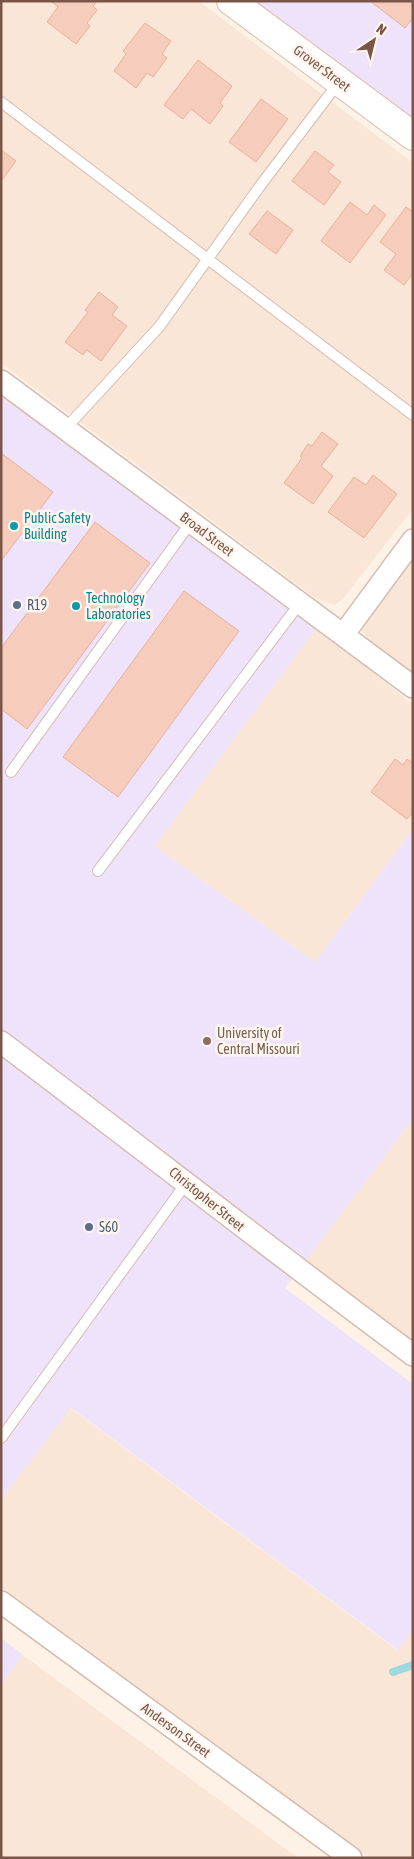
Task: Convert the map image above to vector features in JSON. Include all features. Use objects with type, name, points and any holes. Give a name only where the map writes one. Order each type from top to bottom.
[{"type":"street","name":"Grover Street","points":[[231,1],[413,136]]},
{"type":"street","name":"Broad Street","points":[[2,384],[413,687]]},
{"type":"street","points":[[343,635],[413,540]]},
{"type":"street","name":"Christopher Street","points":[[1,1042],[187,1182],[264,1244],[413,1355]]},
{"type":"street","name":"Anderson Street","points":[[1,1602],[350,1858]]},
{"type":"lane","points":[[65,429],[159,327],[207,258],[340,81]]},
{"type":"lane","points":[[1,102],[413,416]]},
{"type":"lane","points":[[11,772],[191,522]]},
{"type":"lane","points":[[98,871],[300,603]]},
{"type":"lane","points":[[1,1438],[187,1182]]},
{"type":"shaded area","points":[[1,1],[199,1],[413,163],[413,509],[342,600],[335,605],[315,598],[1,363]]},
{"type":"shaded area","points":[[254,1],[413,1],[413,123]]},
{"type":"shaded area","name":"University of Central Missouri","points":[[1,390],[317,627],[155,846],[315,962],[413,829],[413,1119],[285,1288],[413,1384],[413,1630],[398,1650],[71,1408],[1,1500]]},
{"type":"shaded area","points":[[413,557],[413,673],[368,639],[362,631],[363,623]]},
{"type":"shaded area","points":[[317,627],[413,705],[413,829],[315,962],[155,846]]},
{"type":"shaded area","points":[[413,1119],[413,1347],[303,1264]]},
{"type":"shaded area","points":[[70,1408],[397,1650],[413,1630],[413,1858],[369,1858],[1,1587],[1,1500]]},
{"type":"shaded area","points":[[1,1638],[23,1655],[1,1686]]},
{"type":"shaded area","points":[[23,1655],[298,1858],[1,1858],[1,1686]]},
{"type":"building","points":[[51,1],[97,1],[93,6],[97,10],[87,23],[90,26],[76,44],[47,22],[58,7]]},
{"type":"building","points":[[370,1],[413,1],[413,18],[405,28]]},
{"type":"building","points":[[145,23],[171,41],[162,54],[167,58],[153,77],[147,73],[136,88],[114,71],[126,54],[123,51]]},
{"type":"building","points":[[198,60],[232,86],[220,103],[223,106],[210,124],[191,109],[183,119],[164,105]]},
{"type":"building","points":[[261,99],[288,119],[256,162],[229,142]]},
{"type":"building","points":[[1,150],[16,161],[1,181]]},
{"type":"building","points":[[315,151],[334,165],[328,172],[341,182],[324,205],[292,181]]},
{"type":"building","points":[[350,202],[367,215],[374,205],[386,215],[350,263],[321,241]]},
{"type":"building","points":[[406,207],[413,212],[413,273],[404,285],[384,270],[396,254],[380,242]]},
{"type":"building","points":[[267,211],[293,230],[276,254],[249,234]]},
{"type":"building","points":[[99,292],[118,307],[112,315],[127,326],[101,361],[87,350],[83,355],[65,342],[88,312],[85,310]]},
{"type":"building","points":[[322,432],[338,444],[321,466],[333,476],[313,504],[284,483],[302,458],[300,456],[308,444],[312,446]]},
{"type":"building","name":"Public Safety Building","points":[[1,453],[53,492],[1,561]]},
{"type":"building","points":[[373,475],[397,494],[364,538],[328,512],[354,477],[366,485]]},
{"type":"building","name":"Technology Laboratories","points":[[95,522],[150,563],[27,729],[1,709],[1,648]]},
{"type":"building","points":[[184,591],[239,631],[118,797],[63,757]]},
{"type":"building","points":[[395,759],[403,765],[407,759],[413,763],[413,812],[407,819],[371,792]]},
{"type":"waterway","points":[[393,1672],[413,1665]]},
{"type":"place","name":"Public Safety Building","points":[[14,526]]},
{"type":"place","name":"R19","points":[[17,605]]},
{"type":"place","name":"Technology Laboratories","points":[[76,606]]},
{"type":"place","name":"University of Central Missouri","points":[[207,1041]]},
{"type":"place","name":"S60","points":[[89,1227]]}]
